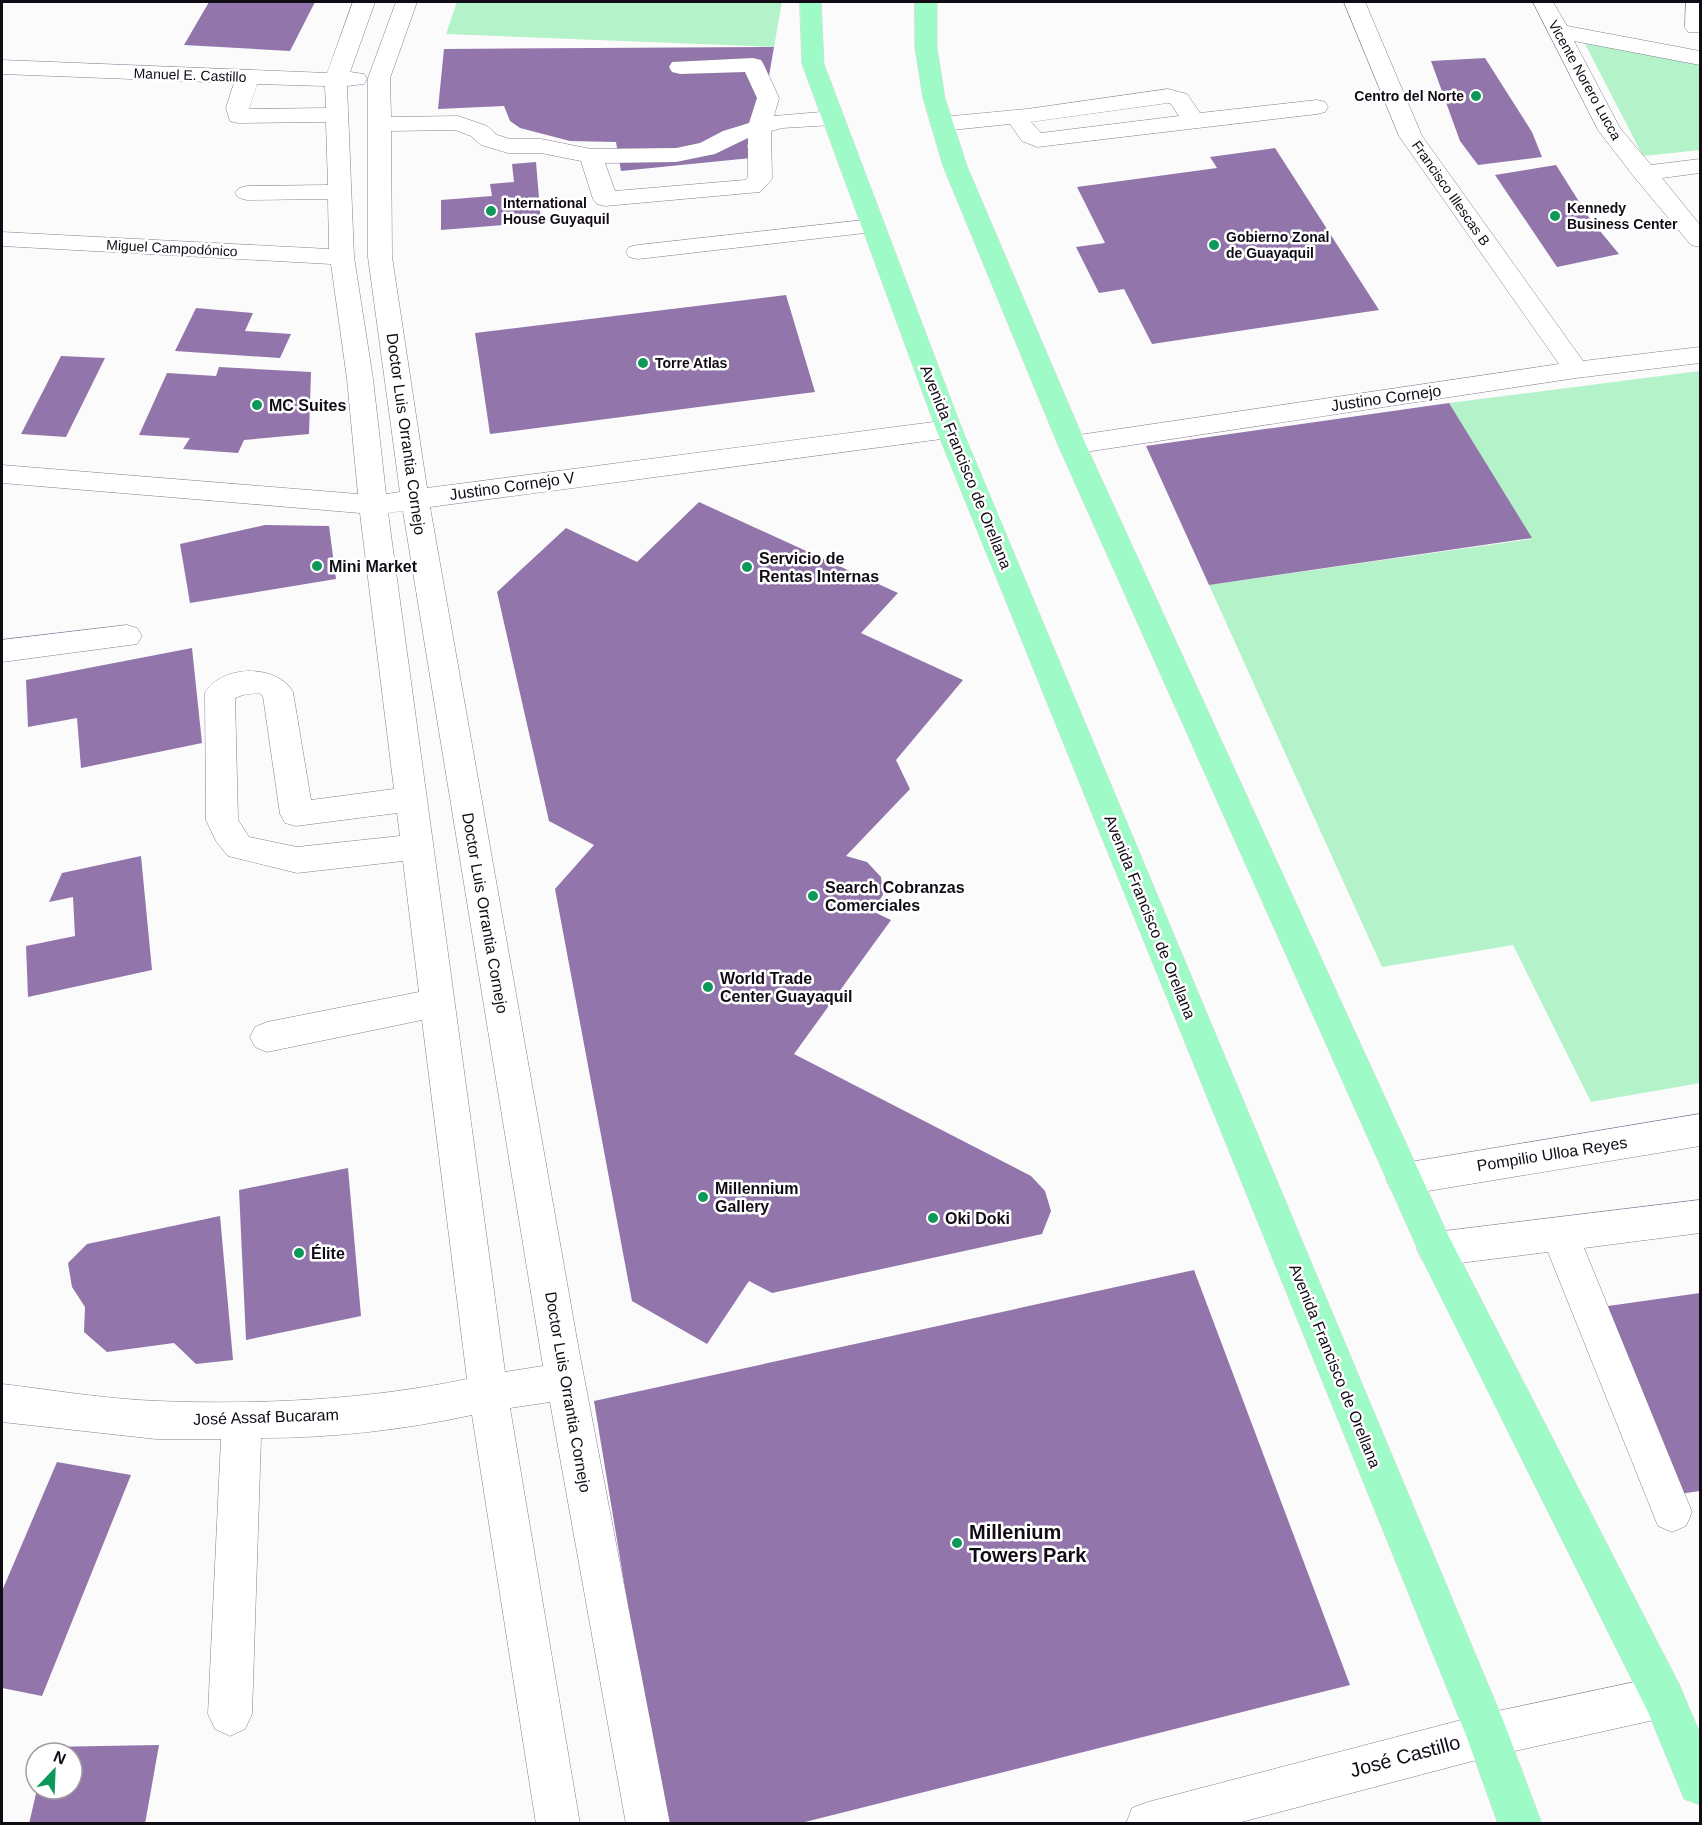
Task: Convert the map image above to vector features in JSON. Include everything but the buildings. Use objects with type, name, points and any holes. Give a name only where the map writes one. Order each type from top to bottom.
[{"type":"main road","name":"Avenida Francisco de Orellana","points":[[810,2],[813,64],[949,429],[1488,1735],[1520,1824]]},
{"type":"main road","points":[[926,2],[926,48],[934,98],[955,166],[1072,445],[1436,1249],[1697,1765]]},
{"type":"street","points":[[363,2],[336,80],[342,257],[360,379],[373,505],[416,847],[489,1393],[558,1824]]},
{"type":"street","name":"Doctor Luis Orrantia Cornejo","points":[[406,2],[379,78],[380,257],[415,499],[565,1382],[648,1824]]},
{"type":"street","name":"Francisco Illescas B","points":[[1354,2],[1411,136],[1576,370]]},
{"type":"street","name":"Vicente Norero Lucca","points":[[1543,2],[1610,130],[1642,173],[1701,240]]},
{"type":"street","points":[[1696,2],[1696,27]]},
{"type":"street","points":[[1557,31],[1701,58]]},
{"type":"street","points":[[591,156],[605,199],[752,186],[760,179],[759,129],[768,98],[753,65],[680,67]]},
{"type":"street","name":"Manuel E. Castillo","points":[[2,67],[336,80],[379,78]]},
{"type":"street","points":[[248,77],[237,108],[238,116],[337,115]]},
{"type":"street","points":[[942,124],[986,121],[1168,96],[1179,99],[1194,121],[1317,107]]},
{"type":"street","points":[[380,124],[458,123],[478,130],[489,140],[508,146],[541,146],[591,156],[676,155],[707,149],[731,136],[780,121],[833,118]]},
{"type":"street","points":[[1642,173],[1701,165]]},
{"type":"street","points":[[247,193],[294,194],[339,191]]},
{"type":"street","points":[[638,252],[873,226]]},
{"type":"street","name":"Miguel Campodónico","points":[[2,239],[342,257]]},
{"type":"street","name":"Justino Cornejo","points":[[1072,445],[1576,370],[1701,355]]},
{"type":"street","name":"Justino Cornejo V","points":[[2,474],[373,505],[949,429]]},
{"type":"street","points":[[2,651],[127,636]]},
{"type":"street","points":[[297,860],[296,805],[278,692],[274,686],[267,683],[228,687],[220,693],[219,713],[222,820],[227,832],[239,848],[297,860],[416,847]]},
{"type":"street","points":[[296,814],[411,800]]},
{"type":"street","points":[[267,1037],[381,1012],[437,1003]]},
{"type":"street","name":"Pompilio Ulloa Reyes","points":[[1404,1179],[1701,1130]]},
{"type":"street","points":[[1436,1249],[1701,1216]]},
{"type":"street","points":[[1559,1233],[1671,1512]]},
{"type":"street","name":"José Assaf Bucaram","points":[[2,1403],[156,1420],[311,1419],[432,1405],[489,1393],[565,1382]]},
{"type":"street","points":[[230,1714],[242,1419]]},
{"type":"street","name":"José Castillo","points":[[1148,1824],[1488,1735],[1663,1697]]},
{"type":"green space","points":[[457,2],[782,2],[774,47],[446,34]]},
{"type":"green space","points":[[1584,42],[1700,63],[1700,150],[1643,156]]},
{"type":"green space","points":[[1700,371],[1700,1083],[1591,1102],[1513,945],[1382,967],[1209,585],[1531,539],[1449,403]]},
{"type":"place","name":"Centro del Norte","points":[[1476,96]]},
{"type":"place","name":"International House Guyaquil","points":[[491,211]]},
{"type":"place","name":"Kennedy Business Center","points":[[1555,216]]},
{"type":"place","name":"Gobierno Zonal de Guayaquil","points":[[1214,245]]},
{"type":"place","name":"Torre Atlas","points":[[643,363]]},
{"type":"place","name":"MC Suites","points":[[257,405]]},
{"type":"place","name":"Mini Market","points":[[317,566]]},
{"type":"place","name":"Servicio de Rentas Internas","points":[[747,567]]},
{"type":"place","name":"Search Cobranzas Comerciales","points":[[813,896]]},
{"type":"place","name":"World Trade Center Guayaquil","points":[[708,987]]},
{"type":"place","name":"Millennium Gallery","points":[[703,1197]]},
{"type":"place","name":"Oki Doki","points":[[933,1218]]},
{"type":"place","name":"Élite","points":[[299,1253]]},
{"type":"place","name":"Millenium Towers Park","points":[[957,1543]]}]
